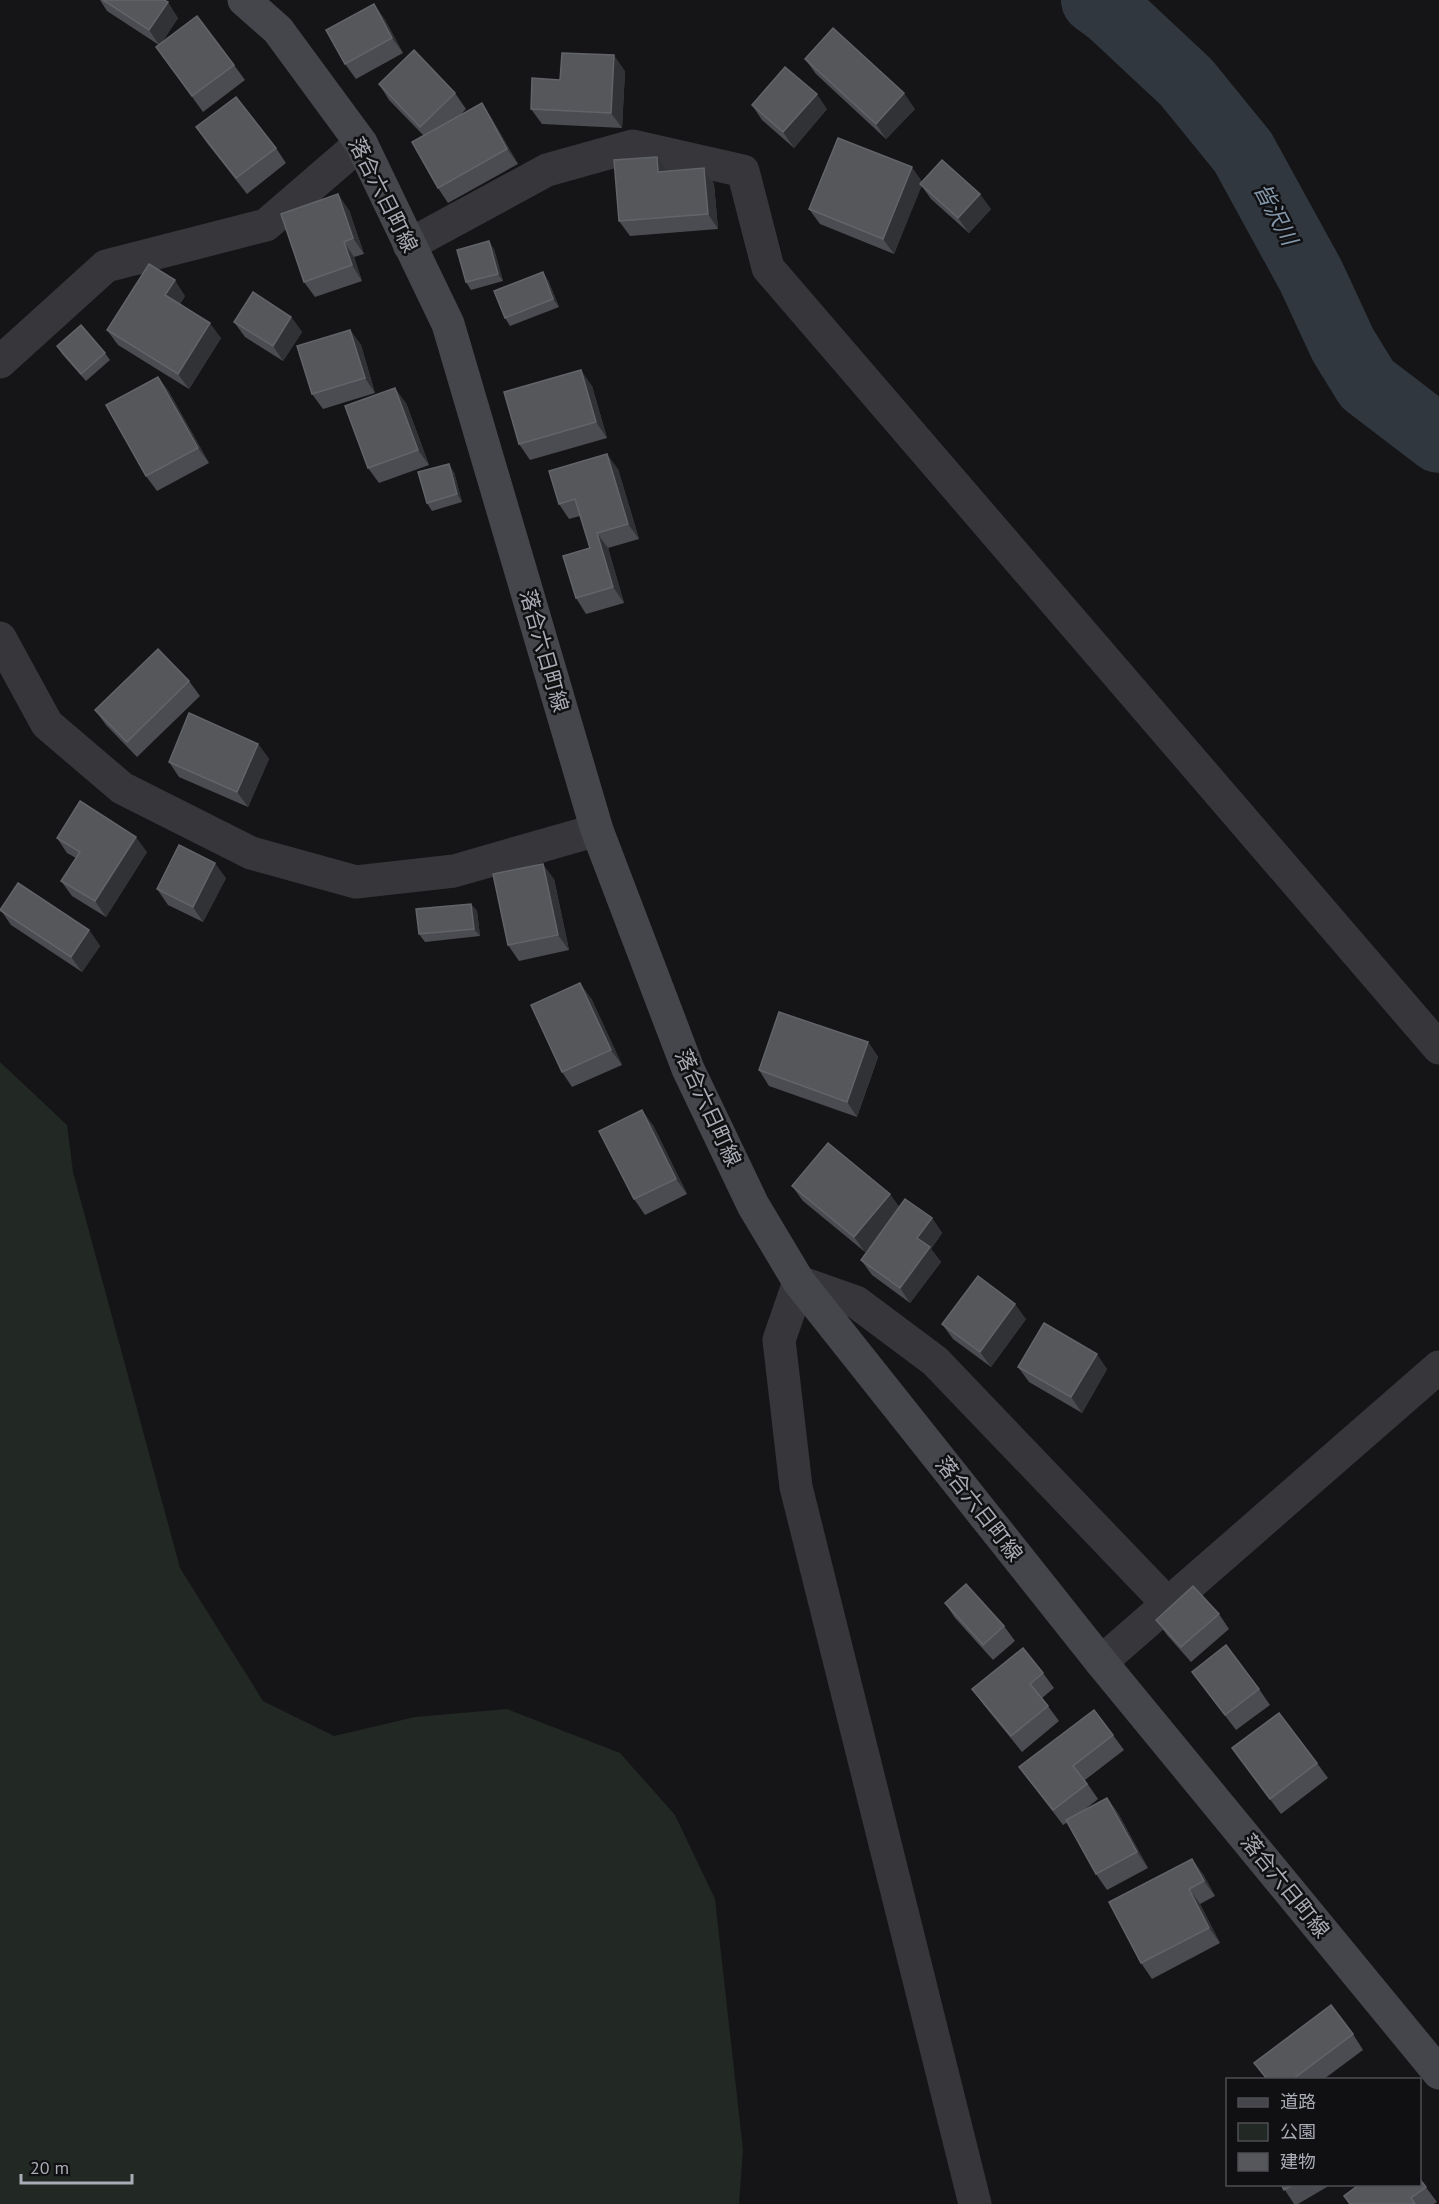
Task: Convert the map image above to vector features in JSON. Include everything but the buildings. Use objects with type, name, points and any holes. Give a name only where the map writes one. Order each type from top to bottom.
[{"type":"main road","name":"落合六日町線","points":[[244,0],[278,30],[361,143],[448,324],[597,830],[688,1068],[753,1205],[799,1282],[1101,1662],[1439,2073]]},
{"type":"street","points":[[0,362],[106,266],[266,225],[361,143]]},
{"type":"street","points":[[409,245],[547,170],[633,147],[743,171],[768,268],[1439,1048]]},
{"type":"street","points":[[0,638],[47,724],[122,788],[251,853],[356,882],[454,871],[597,830]]},
{"type":"street","points":[[975,2204],[796,1487],[779,1340],[799,1282],[855,1302],[935,1361],[1167,1603]]},
{"type":"street","points":[[1101,1662],[1439,1367]]},
{"type":"green space","points":[[0,1062],[67,1125],[73,1172],[180,1568],[263,1701],[334,1736],[415,1717],[507,1709],[620,1753],[675,1815],[715,1899],[743,2150],[739,2204],[0,2204]]},
{"type":"waterway","name":"皆沢川","points":[[1095,0],[1110,11],[1186,82],[1243,152],[1311,276],[1343,345],[1367,384],[1439,439]]}]
